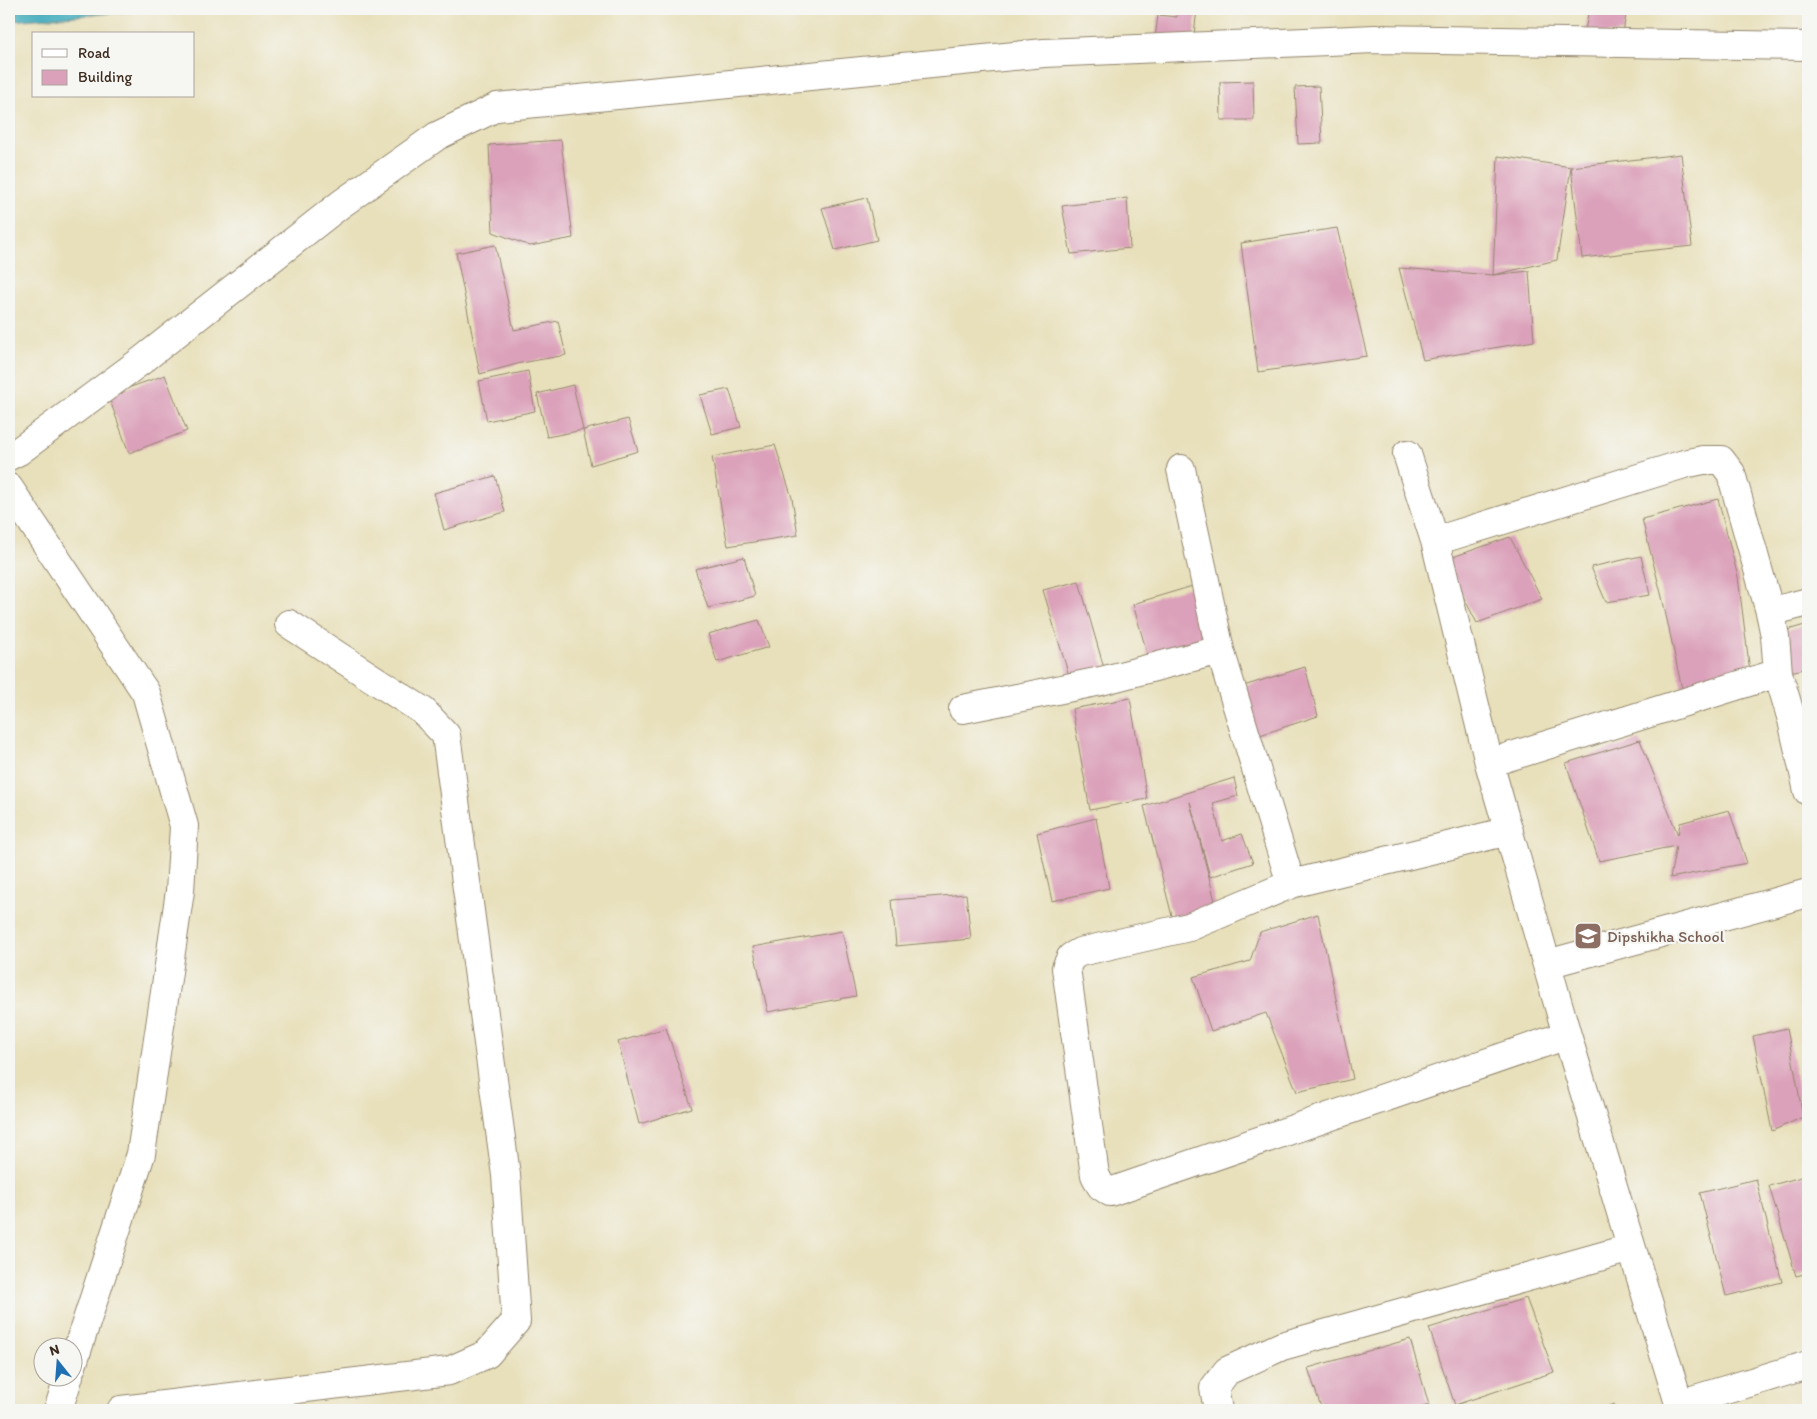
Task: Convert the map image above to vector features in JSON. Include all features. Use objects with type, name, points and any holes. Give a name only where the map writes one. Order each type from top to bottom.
[{"type":"street","points":[[9,456],[141,361],[349,198],[438,136],[497,108],[1053,53],[1376,39],[1808,46]]},
{"type":"street","points":[[1408,454],[1435,541],[1490,762],[1567,1035],[1680,1407],[1808,1366]]},
{"type":"street","points":[[1435,541],[1684,464],[1703,460],[1721,460],[1731,473],[1770,612],[1775,636],[1778,673],[1792,720],[1808,791]]},
{"type":"street","points":[[1181,469],[1220,650],[1291,884]]},
{"type":"street","points":[[9,488],[146,693],[184,826],[180,891],[141,1154],[82,1336]]},
{"type":"street","points":[[1770,612],[1808,602]]},
{"type":"street","points":[[121,1410],[449,1371],[487,1354],[516,1321],[506,1175],[446,735],[422,711],[289,624]]},
{"type":"street","points":[[964,708],[1101,681],[1220,650]]},
{"type":"street","points":[[1490,762],[1778,673]]},
{"type":"street","points":[[1510,831],[1291,884],[1190,927],[1080,952],[1071,957],[1066,968],[1095,1175],[1101,1186],[1110,1192],[1567,1035]]},
{"type":"street","points":[[1547,964],[1808,893]]},
{"type":"street","points":[[1218,1410],[1214,1388],[1227,1371],[1282,1346],[1631,1248]]},
{"type":"street","points":[[58,1410],[66,1386]]},
{"type":"water","points":[[9,9],[167,9],[9,21]]},
{"type":"building","points":[[1178,9],[1197,9],[1193,43],[1155,39],[1158,15],[1177,17]]},
{"type":"building","points":[[1589,9],[1627,9],[1623,32],[1584,36]]},
{"type":"building","points":[[1253,81],[1254,120],[1221,120],[1220,82]]},
{"type":"building","points":[[1319,86],[1322,143],[1298,144],[1295,87]]},
{"type":"building","points":[[561,140],[573,238],[530,246],[493,232],[489,145]]},
{"type":"building","points":[[1681,154],[1692,246],[1582,258],[1571,167]]},
{"type":"building","points":[[1498,156],[1571,167],[1557,260],[1493,275]]},
{"type":"building","points":[[867,198],[877,240],[835,250],[822,208]]},
{"type":"building","points":[[1127,198],[1130,248],[1071,254],[1062,206]]},
{"type":"building","points":[[1337,228],[1367,356],[1258,372],[1241,243]]},
{"type":"building","points":[[495,245],[514,330],[558,321],[566,355],[521,363],[480,374],[456,253]]},
{"type":"building","points":[[1399,268],[1493,275],[1529,271],[1534,341],[1423,360]]},
{"type":"building","points":[[528,371],[535,411],[487,421],[479,381]]},
{"type":"building","points":[[165,375],[187,431],[129,453],[108,395]]},
{"type":"building","points":[[573,385],[583,430],[547,437],[537,394]]},
{"type":"building","points":[[729,389],[741,427],[712,434],[700,395]]},
{"type":"building","points":[[628,419],[638,451],[591,465],[583,430]]},
{"type":"building","points":[[775,445],[792,498],[798,535],[728,546],[712,457]]},
{"type":"building","points":[[495,476],[505,512],[444,530],[434,493]]},
{"type":"building","points":[[1718,499],[1738,577],[1750,672],[1684,698],[1662,597],[1642,519]]},
{"type":"building","points":[[1510,537],[1542,599],[1477,623],[1444,560]]},
{"type":"building","points":[[1641,556],[1650,595],[1606,602],[1591,567]]},
{"type":"building","points":[[744,557],[755,596],[708,608],[695,569]]},
{"type":"building","points":[[1079,581],[1104,668],[1070,679],[1043,590]]},
{"type":"building","points":[[1196,585],[1211,645],[1149,660],[1133,604]]},
{"type":"building","points":[[759,620],[769,647],[717,662],[708,634]]},
{"type":"building","points":[[1808,624],[1808,668],[1790,672],[1781,632]]},
{"type":"building","points":[[1305,667],[1318,716],[1254,737],[1237,688]]},
{"type":"building","points":[[1130,698],[1147,799],[1090,810],[1072,709]]},
{"type":"building","points":[[1640,740],[1678,835],[1680,823],[1729,810],[1747,863],[1670,878],[1676,846],[1599,861],[1566,763]]},
{"type":"building","points":[[1234,778],[1238,796],[1213,803],[1222,841],[1242,834],[1253,863],[1210,877],[1190,802],[1216,905],[1173,920],[1144,806]]},
{"type":"building","points":[[1096,818],[1109,888],[1052,901],[1037,833]]},
{"type":"building","points":[[966,894],[971,939],[896,946],[892,900]]},
{"type":"building","points":[[1318,914],[1353,1079],[1297,1092],[1266,1013],[1211,1031],[1193,977],[1250,961],[1260,932]]},
{"type":"building","points":[[842,931],[856,996],[768,1012],[753,947]]},
{"type":"building","points":[[666,1028],[692,1108],[639,1124],[618,1042]]},
{"type":"building","points":[[1787,1028],[1803,1117],[1772,1131],[1753,1036]]},
{"type":"building","points":[[1808,1175],[1808,1273],[1796,1276],[1769,1186]]},
{"type":"building","points":[[1756,1179],[1782,1282],[1726,1296],[1700,1193]]},
{"type":"building","points":[[1526,1298],[1554,1372],[1455,1405],[1429,1328]]},
{"type":"building","points":[[1410,1339],[1429,1405],[1413,1410],[1322,1410],[1308,1368]]},
{"type":"building","points":[[1614,1404],[1616,1410],[1598,1410]]},
{"type":"place","name":"Dipshikha School","points":[[1588,936]]}]
